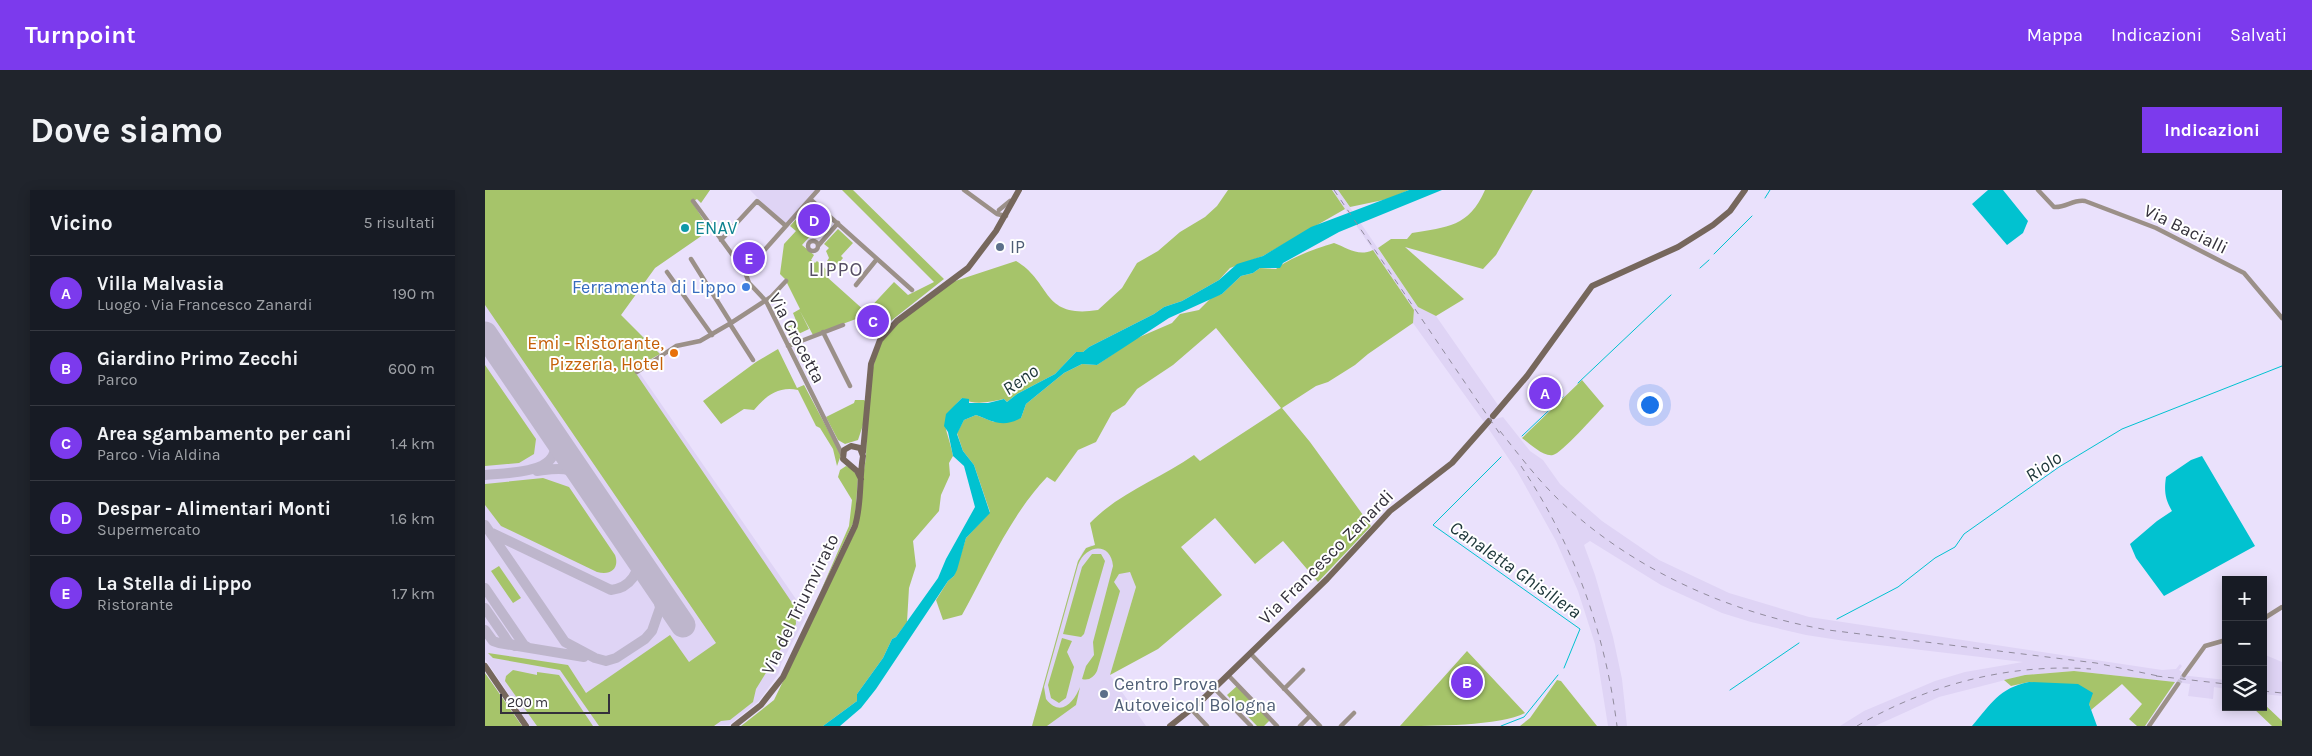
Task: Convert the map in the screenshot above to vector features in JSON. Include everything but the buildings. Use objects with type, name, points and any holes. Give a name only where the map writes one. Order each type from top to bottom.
[{"type":"street","points":[[745,272],[817,190]]},
{"type":"street","points":[[964,190],[1006,216]]},
{"type":"street","points":[[998,212],[1007,205],[1019,190]]},
{"type":"street","points":[[851,466],[861,463],[867,421],[871,364],[876,348],[883,336],[897,321],[968,268],[997,231],[1019,190]]},
{"type":"street","name":"Via Francesco Zanardi","points":[[1170,726],[1192,710],[1327,579],[1385,516],[1440,473],[1527,376],[1592,286],[1673,249],[1706,229],[1727,214],[1745,190]]},
{"type":"street","name":"Via Bacialli","points":[[2037,190],[2054,207],[2061,207],[2077,200],[2085,200],[2156,228],[2244,272],[2282,318]]},
{"type":"street","points":[[810,199],[912,290]]},
{"type":"street","name":"Via Crocetta","points":[[693,201],[745,272],[749,283],[766,301],[843,455]]},
{"type":"street","points":[[721,240],[757,201],[785,226]]},
{"type":"street","points":[[997,231],[999,224],[998,212]]},
{"type":"street","points":[[818,246],[838,223]]},
{"type":"street","points":[[691,259],[753,360]]},
{"type":"street","points":[[857,285],[877,259]]},
{"type":"street","points":[[667,272],[712,335]]},
{"type":"street","points":[[637,372],[676,346],[700,341],[731,324],[766,301],[786,281]]},
{"type":"street","points":[[788,346],[843,325]]},
{"type":"street","points":[[823,332],[850,386]]},
{"type":"street","points":[[861,479],[851,466],[845,462],[843,455],[844,450],[862,437],[867,421]]},
{"type":"street","points":[[836,442],[844,446],[860,448],[863,453]]},
{"type":"street","name":"Via del Triumvirato","points":[[734,726],[767,698],[790,663],[855,526],[859,508],[861,463]]},
{"type":"street","points":[[2267,616],[2282,607]]},
{"type":"street","points":[[2184,675],[2205,646],[2222,641]]},
{"type":"street","points":[[1250,653],[1320,726]]},
{"type":"street","points":[[485,666],[525,726]]},
{"type":"street","points":[[1284,689],[1303,670]]},
{"type":"street","points":[[1228,675],[1277,726]]},
{"type":"street","points":[[2149,726],[2178,684]]},
{"type":"street","points":[[1214,688],[1251,726]]},
{"type":"street","points":[[1192,710],[1207,726]]},
{"type":"street","points":[[1341,726],[1354,713]]},
{"type":"street","points":[[1300,726],[1310,716]]},
{"type":"shaded area","points":[[485,190],[710,190],[701,203],[697,199],[692,202],[710,230],[655,268],[621,315],[659,354],[637,369],[807,615],[781,664],[779,673],[759,701],[729,725],[530,726],[485,659]]},
{"type":"shaded area","points":[[750,190],[816,190],[785,225]]},
{"type":"shaded area","points":[[1332,190],[1338,190],[1418,307],[1436,316],[1498,405],[1491,413],[1495,419],[1503,417],[1530,451],[1543,460],[1560,484],[1602,521],[1659,560],[1729,593],[1809,617],[2162,670],[2176,669],[2180,664],[2182,666],[2179,670],[2182,672],[2180,675],[2222,680],[2222,688],[2214,687],[2213,699],[2188,696],[2190,684],[2175,682],[2074,671],[2025,675],[1939,697],[1875,726],[1840,726],[1864,711],[1935,681],[1965,672],[2023,662],[1845,641],[1806,635],[1751,622],[1722,613],[1661,585],[1590,541],[1584,545],[1613,637],[1622,679],[1627,726],[1608,726],[1595,644],[1578,591],[1556,541],[1517,471],[1488,428],[1491,424],[1488,418],[1484,422],[1413,323],[1414,310]]},
{"type":"shaded area","points":[[1091,545],[1120,554],[1134,580],[1136,587],[1110,675],[1146,726],[1032,726],[1078,561],[1083,551]]},
{"type":"shaded area","points":[[2267,656],[2282,662],[2282,696],[2267,694]]},
{"type":"green space","points":[[485,190],[710,190],[701,203],[697,199],[692,202],[710,230],[655,268],[621,315],[660,354],[633,369],[795,607],[796,624],[756,689],[753,702],[730,720],[721,721],[714,726],[599,726],[560,670],[493,658],[488,653],[568,665],[586,693],[670,635],[689,662],[716,643],[485,305]]},
{"type":"green space","points":[[842,190],[853,190],[944,279],[887,324],[879,333],[871,330],[864,316],[813,335],[800,311],[809,329],[790,338],[785,328],[797,323],[793,313],[800,309],[785,279],[780,274],[784,244],[796,231],[790,226],[809,205],[814,206],[805,216],[815,225],[811,230],[818,237],[812,234],[802,245],[814,255],[811,260],[815,263],[817,261],[827,270],[831,265],[827,261],[829,258],[826,251],[829,248],[824,244],[838,229],[853,243],[841,256],[843,258],[827,277],[866,312],[894,282],[908,295],[934,282]]},
{"type":"green space","points":[[1228,190],[1332,190],[1345,209],[1263,256],[1230,268],[1219,280],[1182,301],[1164,307],[1083,352],[1076,352],[1055,374],[1017,394],[1007,402],[1004,399],[977,403],[962,398],[946,420],[946,431],[953,456],[949,463],[950,475],[941,495],[939,511],[913,541],[916,566],[909,588],[907,622],[896,637],[892,639],[883,658],[857,694],[857,701],[823,726],[741,726],[774,700],[854,534],[866,457],[868,384],[883,334],[943,285],[1016,261],[1028,270],[1056,304],[1066,309],[1080,311],[1098,310],[1122,288],[1137,263],[1158,251],[1180,232],[1205,217],[1217,206]]},
{"type":"green space","points":[[1338,190],[1409,190],[1388,199],[1350,207]]},
{"type":"green space","points":[[1485,190],[1533,190],[1496,255],[1483,269],[1405,247],[1464,299],[1436,316],[1418,307],[1378,248],[1391,239],[1407,239],[1412,233],[1446,227],[1456,223],[1472,211]]},
{"type":"green space","points":[[1334,243],[1363,253],[1373,250],[1414,310],[1413,323],[1355,365],[1328,382],[1316,386],[1282,408],[1310,442],[1371,526],[1318,582],[1283,541],[1255,564],[1215,518],[1181,547],[1222,595],[1158,649],[1110,675],[1136,587],[1130,572],[1119,574],[1114,582],[1120,591],[1097,671],[1091,678],[1082,679],[1086,666],[1094,655],[1093,642],[1113,566],[1108,553],[1098,549],[1092,550],[1082,558],[1078,565],[1044,687],[1046,699],[1052,705],[1062,708],[1071,702],[1080,687],[1076,705],[1047,726],[1032,726],[1078,561],[1086,548],[1095,545],[1090,523],[1127,494],[1194,455],[1200,461],[1281,408],[1216,328],[1173,365],[1137,389],[1125,405],[1112,413],[1096,442],[1078,450],[1055,482],[1047,477],[1011,525],[962,615],[943,620],[936,600],[948,581],[954,576],[966,538],[990,512],[974,465],[963,451],[957,433],[964,420],[976,415],[994,422],[1021,418],[1026,404],[1064,373],[1082,364],[1097,365],[1135,339],[1172,323],[1180,314],[1199,310],[1212,297],[1222,294],[1241,276],[1253,273],[1260,268],[1276,269],[1296,257]]},
{"type":"green space","points":[[778,349],[797,388],[804,385],[836,445],[841,455],[837,466],[833,449],[820,428],[816,426],[798,390],[784,389],[773,393],[754,410],[744,409],[721,424],[703,401],[756,362]]},
{"type":"green space","points":[[485,365],[536,439],[534,454],[519,463],[485,466]]},
{"type":"green space","points":[[1582,380],[1604,406],[1571,441],[1557,453],[1549,455],[1541,452],[1522,438]]},
{"type":"green space","points":[[855,400],[864,400],[866,402],[864,422],[858,440],[845,444],[838,440],[826,417],[854,403]]},
{"type":"green space","points":[[846,466],[851,468],[858,477],[855,519],[819,595],[849,526],[852,500],[838,477],[840,470]]},
{"type":"green space","points":[[543,478],[569,487],[615,555],[616,564],[613,570],[606,573],[597,572],[501,526],[485,505],[485,484]]},
{"type":"green space","points":[[1092,554],[1101,554],[1105,561],[1084,634],[1081,637],[1063,634],[1082,567]]},
{"type":"green space","points":[[499,566],[521,598],[513,603],[491,571]]},
{"type":"green space","points":[[1062,638],[1072,641],[1067,652],[1074,667],[1066,698],[1059,703],[1051,698],[1048,685]]},
{"type":"green space","points":[[1467,651],[1525,713],[1500,721],[1483,723],[1400,726]]},
{"type":"green space","points":[[513,670],[537,675],[537,672],[559,675],[593,726],[537,726],[505,681],[506,676]]},
{"type":"green space","points":[[2074,671],[2175,682],[2145,726],[2137,726],[2129,719],[2142,704],[2122,684],[2091,710],[2089,704],[2029,682],[2011,686],[2004,680],[2025,675]]},
{"type":"green space","points":[[485,673],[522,726],[485,726]]},
{"type":"green space","points":[[1557,680],[1561,681],[1597,726],[1520,726],[1530,718]]},
{"type":"green space","points":[[1237,686],[1270,720],[1264,726],[1257,726],[1227,695]]},
{"type":"green space","points":[[2267,707],[2282,721],[2282,726],[2272,726],[2256,711],[2267,711]]},
{"type":"water","points":[[1409,190],[1442,190],[1339,232],[1283,263],[1280,268],[1260,268],[1253,273],[1241,276],[1222,294],[1169,318],[1097,365],[1082,364],[1064,373],[1026,404],[1021,418],[1015,421],[999,423],[976,415],[964,420],[957,434],[963,451],[974,465],[990,513],[966,538],[954,576],[948,581],[876,689],[861,708],[840,726],[823,726],[857,701],[857,694],[883,658],[892,639],[896,637],[938,578],[946,559],[975,507],[964,466],[953,456],[948,432],[944,426],[946,414],[962,398],[969,399],[969,403],[988,403],[1004,399],[1007,402],[1017,394],[1055,374],[1076,352],[1083,352],[1164,307],[1182,301],[1219,280],[1237,264],[1263,256],[1311,227]]},
{"type":"water","points":[[1988,190],[2003,190],[2028,221],[2023,233],[2007,245],[1972,204]]},
{"type":"water","points":[[2202,456],[2255,546],[2164,596],[2136,558],[2130,544],[2172,511],[2166,495],[2166,477],[2191,460]]},
{"type":"water","points":[[2029,682],[2078,684],[2093,693],[2089,704],[2097,726],[1972,726],[1996,698],[2010,688]]},
{"type":"waterway","name":"Canaletta Ghisiliera","points":[[1765,198],[1770,190]]},
{"type":"waterway","name":"Canaletta Ghisiliera","points":[[1714,254],[1752,216]]},
{"type":"waterway","name":"Canaletta Ghisiliera","points":[[1700,268],[1709,260]]},
{"type":"waterway","name":"Canaletta Ghisiliera","points":[[1578,383],[1671,295]]},
{"type":"waterway","name":"Riolo","points":[[1837,619],[1898,587],[1935,558],[1955,547],[1964,534],[2059,467],[2122,429],[2282,366]]},
{"type":"waterway","name":"Canaletta Ghisiliera","points":[[1522,436],[1563,397]]},
{"type":"waterway","name":"Canaletta Ghisiliera","points":[[1501,457],[1433,525],[1580,629],[1564,668]]},
{"type":"waterway","name":"Riolo","points":[[1730,690],[1799,643]]},
{"type":"waterway","name":"Canaletta Ghisiliera","points":[[1501,726],[1524,717],[1558,675]]},
{"type":"taxiway","points":[[485,475],[523,471],[546,463],[553,455],[555,444],[550,429]]},
{"type":"taxiway","points":[[537,471],[568,470],[579,475],[584,480]]},
{"type":"taxiway","points":[[485,525],[565,642],[595,658],[606,661],[616,658],[645,639],[652,631],[660,608],[655,583]]},
{"type":"taxiway","points":[[492,533],[611,590],[624,586],[633,578],[637,566],[634,553]]},
{"type":"taxiway","points":[[485,588],[524,645],[529,648]]},
{"type":"taxiway","points":[[485,608],[509,643],[515,646]]},
{"type":"taxiway","points":[[485,630],[493,641],[499,643],[584,657]]},
{"type":"runway","points":[[485,334],[683,625]]},
{"type":"tunnel","points":[[2178,684],[2184,675]]},
{"type":"railway","points":[[1334,190],[1502,437]]},
{"type":"railway","points":[[1500,431],[1544,485],[1588,526],[1651,568],[1719,600],[1791,622],[1828,630],[2096,663],[2163,677]]},
{"type":"railway","points":[[1521,466],[1557,527],[1572,558],[1584,590],[1604,657],[1612,691],[1617,726]]},
{"type":"railway","points":[[1857,726],[1912,699],[1940,688],[1969,680],[2030,670],[2060,668],[2091,669]]},
{"type":"railway","points":[[2156,676],[2222,684]]},
{"type":"railway","points":[[2267,691],[2282,693]]},
{"type":"place","name":"Despar - Alimentari Monti","points":[[814,220]]},
{"type":"place","name":"ENAV","points":[[685,228]]},
{"type":"place","name":"IP","points":[[1000,247]]},
{"type":"place","name":"La Stella di Lippo","points":[[749,258]]},
{"type":"place","name":"Ferramenta di Lippo","points":[[746,287]]},
{"type":"place","name":"Area sgambamento per cani","points":[[873,321]]},
{"type":"place","name":"Emi - Ristorante, Pizzeria, Hotel","points":[[674,353]]},
{"type":"place","name":"Villa Malvasia","points":[[1545,393]]},
{"type":"place","name":"Giardino Primo Zecchi","points":[[1467,682]]},
{"type":"place","name":"Centro Prova Autoveicoli Bologna","points":[[1104,694]]},
{"type":"district","name":"LIPPO","points":[[836,269]]},
{"type":"water label","name":"Reno","points":[[1020,379]]}]
